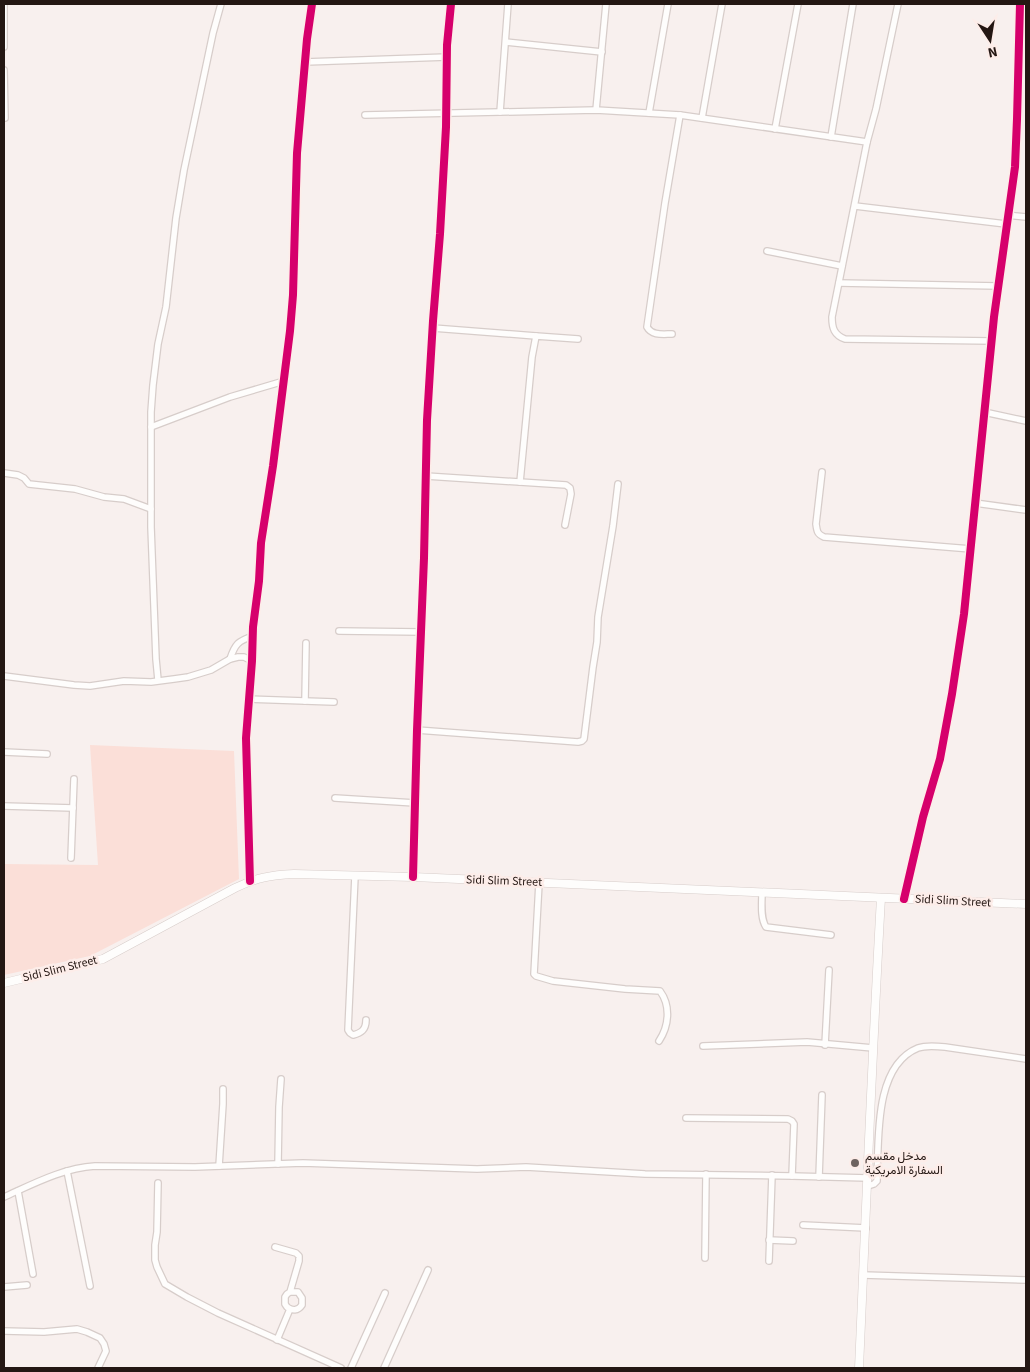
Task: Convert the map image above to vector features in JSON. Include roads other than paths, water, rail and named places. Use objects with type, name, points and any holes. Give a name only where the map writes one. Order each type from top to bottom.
[{"type":"main road","name":"Sidi Slim Street","points":[[4,983],[103,958],[250,881],[275,875],[412,877],[1026,904]]},
{"type":"main road","points":[[859,1368],[872,1048],[881,898]]},
{"type":"street","points":[[4,4],[4,47]]},
{"type":"street","points":[[158,680],[151,508],[153,385],[158,344],[166,307],[176,218],[184,170],[221,4]]},
{"type":"street","points":[[250,881],[246,738],[253,636],[261,543],[273,466],[293,295],[297,153],[312,4]]},
{"type":"street","points":[[412,877],[427,420],[440,234],[451,4]]},
{"type":"street","points":[[500,112],[508,4]]},
{"type":"street","points":[[596,110],[606,4]]},
{"type":"street","points":[[649,113],[668,4]]},
{"type":"street","points":[[702,118],[722,4]]},
{"type":"street","points":[[775,129],[798,4]]},
{"type":"street","points":[[831,137],[853,4]]},
{"type":"street","points":[[896,4],[876,109],[867,142],[842,266],[832,326],[839,337],[845,339],[992,341]]},
{"type":"street","points":[[904,898],[923,817],[940,759],[964,614],[998,286],[1015,167],[1020,4]]},
{"type":"street","points":[[506,42],[602,52]]},
{"type":"street","points":[[305,62],[447,57]]},
{"type":"street","points":[[4,70],[5,118]]},
{"type":"street","points":[[1018,93],[1026,93]]},
{"type":"street","points":[[365,115],[596,110],[680,115],[867,142]]},
{"type":"street","points":[[672,334],[654,333],[649,331],[647,327],[680,115]]},
{"type":"street","points":[[855,206],[1006,224]]},
{"type":"street","points":[[1008,215],[1026,217]]},
{"type":"street","points":[[767,251],[842,266]]},
{"type":"street","points":[[839,283],[998,286]]},
{"type":"street","points":[[433,328],[578,339]]},
{"type":"street","points":[[520,482],[532,357],[536,336]]},
{"type":"street","points":[[151,427],[230,397],[284,380]]},
{"type":"street","points":[[984,412],[1026,420]]},
{"type":"street","points":[[4,472],[18,475],[29,484],[75,488],[124,499],[151,508]]},
{"type":"street","points":[[822,472],[816,524],[819,534],[824,537],[971,549]]},
{"type":"street","points":[[426,476],[566,485],[570,488],[571,494],[565,525]]},
{"type":"street","points":[[417,730],[578,742],[584,739],[597,642],[598,617],[618,484]]},
{"type":"street","points":[[976,503],[1026,510]]},
{"type":"street","points":[[339,631],[421,632]]},
{"type":"street","points":[[230,659],[237,643],[253,636]]},
{"type":"street","points":[[305,701],[306,643]]},
{"type":"street","points":[[4,676],[90,686],[124,681],[151,682],[200,674],[238,657],[244,657],[252,661]]},
{"type":"street","points":[[249,699],[334,702]]},
{"type":"street","points":[[4,752],[47,754]]},
{"type":"street","points":[[71,858],[74,779]]},
{"type":"street","points":[[335,798],[415,804]]},
{"type":"street","points":[[4,806],[73,808]]},
{"type":"street","points":[[355,876],[347,1022],[350,1033],[353,1035],[362,1032],[366,1025],[366,1020]]},
{"type":"street","points":[[539,882],[534,974],[553,981],[660,991],[665,1000],[668,1020],[659,1041]]},
{"type":"street","points":[[762,892],[764,926],[831,935]]},
{"type":"street","points":[[825,1044],[829,970]]},
{"type":"street","points":[[703,1046],[807,1042],[872,1048]]},
{"type":"street","points":[[4,1197],[67,1170],[95,1166],[363,1164],[477,1169],[526,1167],[645,1174],[819,1177],[874,1184],[877,1181],[880,1118],[889,1078],[894,1068],[904,1056],[919,1048],[932,1046],[1026,1059]]},
{"type":"street","points":[[278,1164],[281,1079]]},
{"type":"street","points":[[219,1166],[223,1090]]},
{"type":"street","points":[[819,1177],[822,1095]]},
{"type":"street","points":[[686,1118],[788,1119],[792,1121],[794,1124],[792,1176]]},
{"type":"street","points":[[67,1170],[90,1286]]},
{"type":"street","points":[[705,1258],[706,1174]]},
{"type":"street","points":[[769,1261],[772,1175]]},
{"type":"street","points":[[158,1183],[155,1260],[165,1284],[218,1313],[341,1368]]},
{"type":"street","points":[[18,1191],[33,1274]]},
{"type":"street","points":[[803,1225],[866,1228]]},
{"type":"street","points":[[769,1240],[793,1241]]},
{"type":"street","points":[[275,1247],[296,1253],[299,1256],[290,1292],[284,1300],[286,1306],[290,1309],[298,1309],[302,1304],[302,1297],[298,1292],[290,1292]]},
{"type":"street","points":[[384,1368],[428,1270]]},
{"type":"street","points":[[863,1275],[1026,1280]]},
{"type":"street","points":[[4,1287],[27,1285]]},
{"type":"street","points":[[351,1368],[385,1292]]},
{"type":"street","points":[[277,1340],[290,1309]]},
{"type":"street","points":[[4,1331],[44,1332],[77,1329],[87,1332],[100,1338],[104,1344],[106,1351],[98,1368]]},
{"type":"place","name":"مدخل مقسم السفارة الامريكية","points":[[855,1163]]}]
